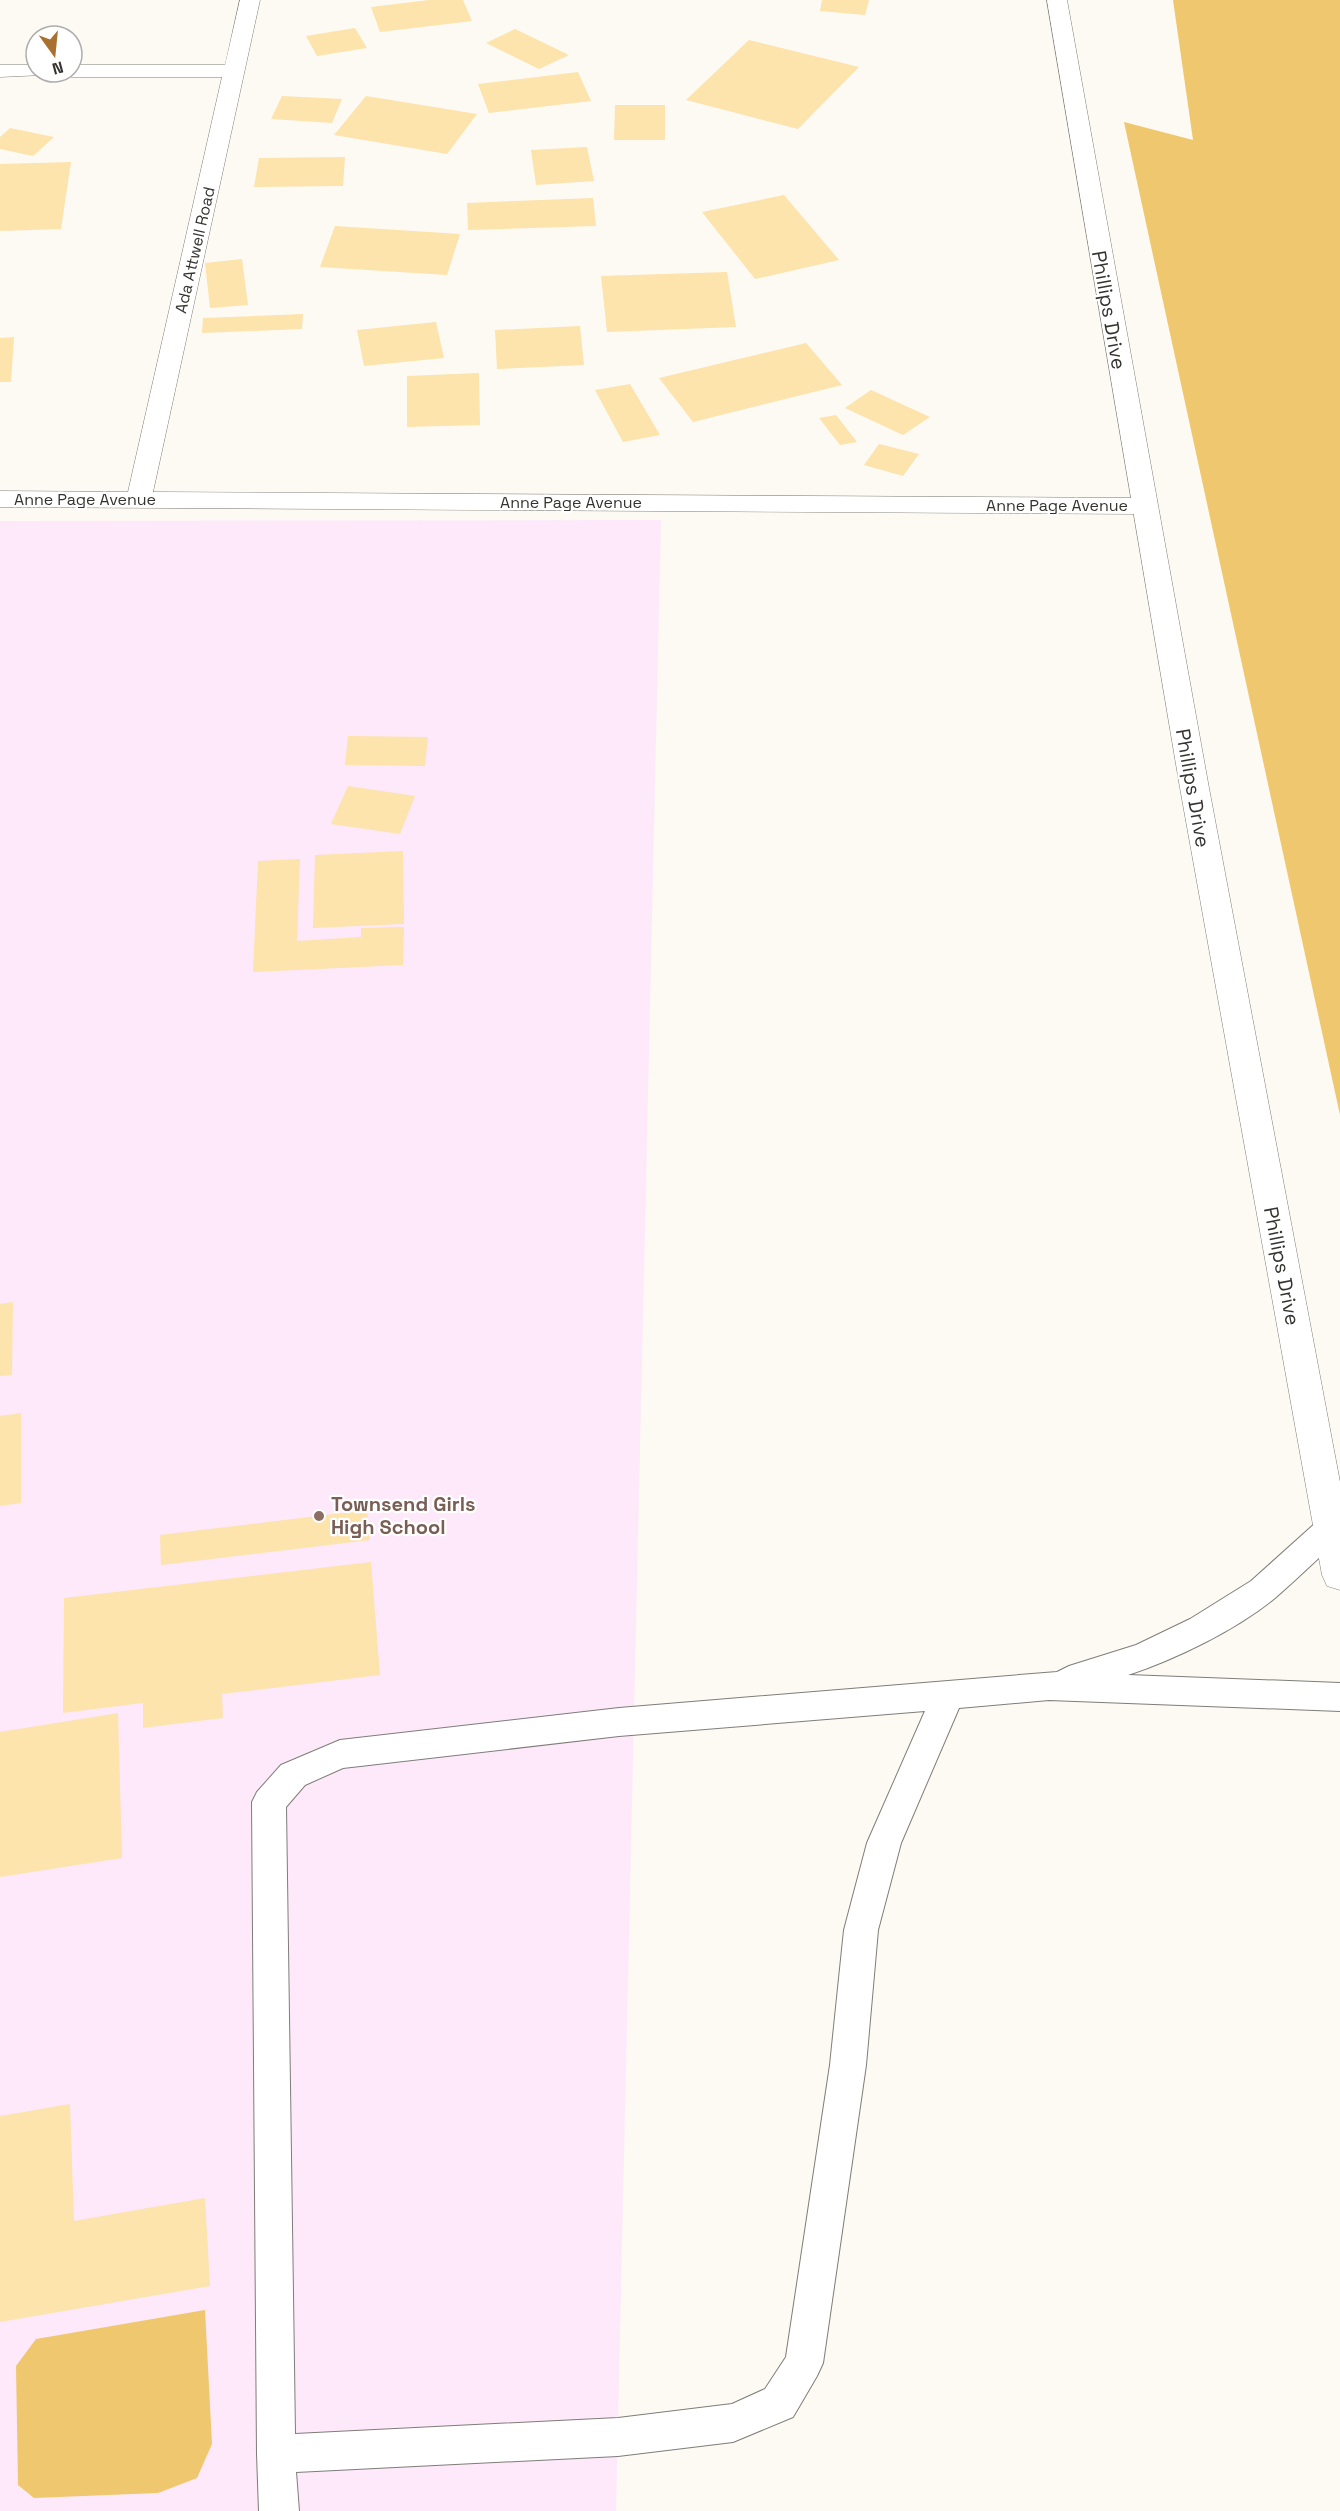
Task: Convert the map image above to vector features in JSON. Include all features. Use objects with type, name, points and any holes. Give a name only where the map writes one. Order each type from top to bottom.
[{"type":"street","name":"Ada Attwell Road","points":[[139,499],[250,0]]},
{"type":"street","name":"Phillips Drive","points":[[1057,0],[1142,506],[1224,963],[1340,1575]]},
{"type":"street","points":[[0,71],[24,71]]},
{"type":"street","points":[[84,71],[235,71]]},
{"type":"street","name":"Anne Page Avenue","points":[[0,499],[1142,506]]},
{"type":"lane","points":[[1049,1686],[1144,1656],[1201,1629],[1262,1590],[1331,1528]]},
{"type":"lane","points":[[279,2511],[276,2454],[269,1802],[293,1775],[340,1754],[619,1722],[1049,1686],[1340,1698]]},
{"type":"lane","points":[[276,2454],[618,2437],[733,2422],[779,2403],[804,2363],[848,2065],[861,1930],[884,1843],[948,1695]]},
{"type":"shaded area","points":[[1173,0],[1340,0],[1340,1115],[1124,122],[1193,140]]},
{"type":"shaded area","name":"Townsend Girls High School","points":[[661,520],[616,2511],[0,2511],[0,521]]},
{"type":"shaded area","points":[[205,2310],[212,2444],[197,2478],[158,2493],[34,2498],[18,2485],[16,2366],[36,2339]]},
{"type":"building","points":[[429,0],[463,0],[472,21],[380,32],[371,7]]},
{"type":"building","points":[[822,0],[869,0],[865,15],[820,11]]},
{"type":"building","points":[[355,28],[367,48],[317,56],[306,36]]},
{"type":"building","points":[[515,29],[569,55],[539,69],[486,43]]},
{"type":"building","points":[[749,40],[859,67],[798,129],[686,100]]},
{"type":"building","points":[[578,72],[591,101],[489,113],[478,84]]},
{"type":"building","points":[[282,96],[342,99],[332,123],[271,119]]},
{"type":"building","points":[[366,96],[477,114],[447,154],[334,135]]},
{"type":"building","points":[[615,105],[665,105],[665,140],[614,140]]},
{"type":"building","points":[[10,128],[54,137],[33,156],[0,149],[0,137]]},
{"type":"building","points":[[587,147],[594,181],[536,185],[531,150]]},
{"type":"building","points":[[345,157],[343,186],[254,187],[259,158]]},
{"type":"building","points":[[71,162],[61,229],[0,231],[0,164]]},
{"type":"building","points":[[784,195],[839,260],[755,279],[702,212]]},
{"type":"building","points":[[593,198],[596,226],[468,230],[467,203]]},
{"type":"building","points":[[335,226],[460,234],[447,275],[320,267]]},
{"type":"building","points":[[242,259],[248,305],[210,308],[205,263]]},
{"type":"building","points":[[727,272],[736,327],[607,332],[601,276]]},
{"type":"building","points":[[303,314],[302,329],[202,333],[203,318]]},
{"type":"building","points":[[436,322],[444,358],[364,366],[357,330]]},
{"type":"building","points":[[580,326],[584,365],[497,369],[495,330]]},
{"type":"building","points":[[14,337],[11,382],[0,382],[0,338]]},
{"type":"building","points":[[806,343],[842,385],[693,422],[659,378]]},
{"type":"building","points":[[479,373],[480,425],[407,427],[407,376]]},
{"type":"building","points":[[630,384],[660,435],[623,442],[595,390]]},
{"type":"building","points":[[871,390],[930,417],[903,435],[845,408]]},
{"type":"building","points":[[836,415],[857,442],[840,445],[819,418]]},
{"type":"building","points":[[879,444],[919,454],[903,476],[864,465]]},
{"type":"building","points":[[348,736],[428,737],[425,766],[345,765]]},
{"type":"building","points":[[348,786],[415,796],[400,834],[331,824]]},
{"type":"building","points":[[403,851],[404,924],[313,928],[315,855]]},
{"type":"building","points":[[300,859],[297,941],[361,937],[361,928],[404,927],[403,965],[253,972],[258,861]]},
{"type":"building","points":[[13,1302],[12,1375],[0,1376],[0,1304]]},
{"type":"building","points":[[21,1413],[21,1503],[0,1506],[0,1416]]},
{"type":"building","points":[[367,1510],[370,1540],[161,1565],[160,1535]]},
{"type":"building","points":[[371,1562],[380,1675],[222,1694],[223,1718],[143,1728],[143,1703],[63,1713],[64,1598]]},
{"type":"building","points":[[118,1713],[122,1858],[0,1877],[0,1732]]},
{"type":"building","points":[[70,2104],[74,2221],[205,2198],[210,2286],[0,2322],[0,2116]]},
{"type":"place","name":"Townsend Girls High School","points":[[319,1516]]}]
